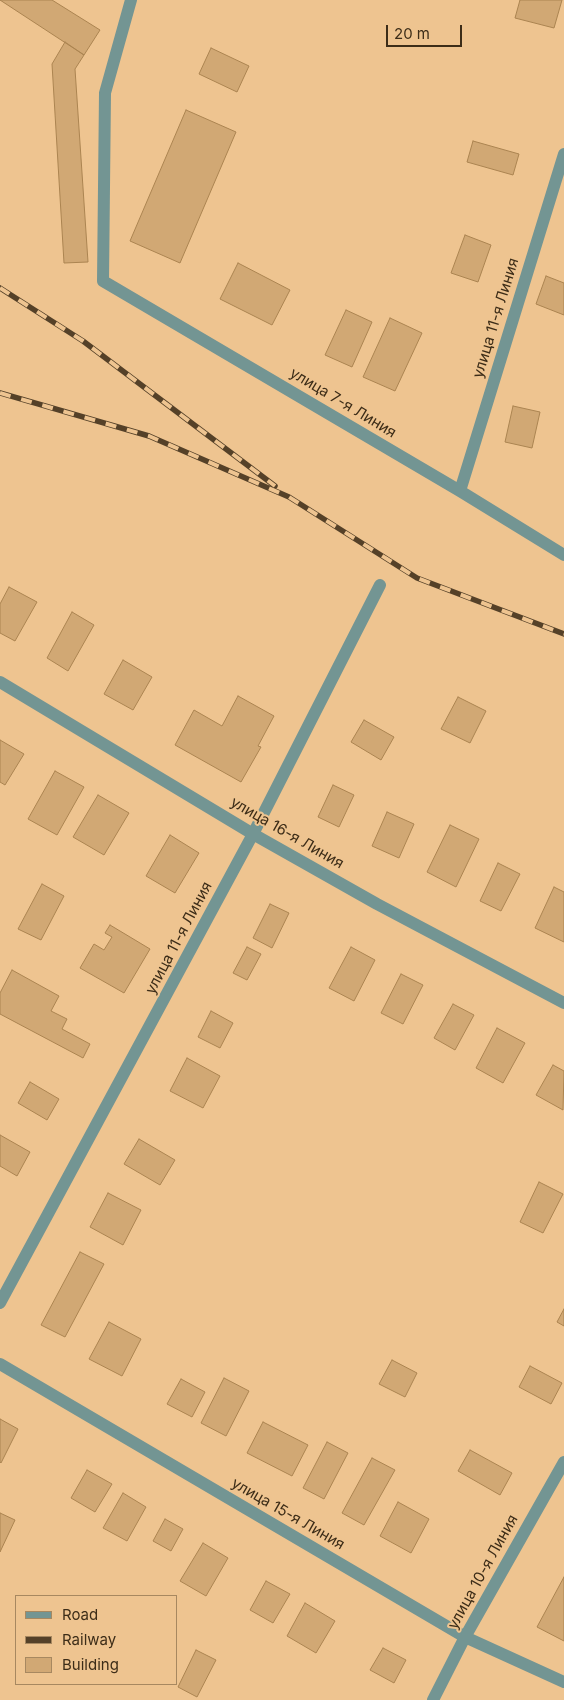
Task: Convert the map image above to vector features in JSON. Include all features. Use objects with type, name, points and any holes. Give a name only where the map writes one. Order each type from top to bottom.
[{"type":"street","name":"улица 7-я Линия","points":[[131,0],[105,93],[104,281],[460,491],[564,555]]},
{"type":"street","name":"улица 11-я Линия","points":[[460,491],[564,154]]},
{"type":"street","name":"улица 11-я Линия","points":[[0,1303],[253,834],[380,585]]},
{"type":"street","name":"улица 16-я Линия","points":[[0,682],[253,834],[377,904],[564,1003]]},
{"type":"street","name":"улица 15-я Линия","points":[[0,1364],[465,1637],[564,1682]]},
{"type":"street","name":"улица 10-я Линия","points":[[433,1700],[465,1637],[564,1462]]},
{"type":"building","points":[[0,0],[52,0],[100,30],[84,55]]},
{"type":"building","points":[[520,0],[562,0],[554,28],[515,18]]},
{"type":"building","points":[[65,42],[84,55],[75,69],[88,262],[64,263],[52,64]]},
{"type":"building","points":[[211,48],[249,66],[237,92],[199,74]]},
{"type":"building","points":[[186,110],[236,132],[180,263],[130,241]]},
{"type":"building","points":[[473,141],[519,154],[513,175],[467,162]]},
{"type":"building","points":[[465,235],[491,245],[478,282],[451,273]]},
{"type":"building","points":[[238,263],[290,290],[272,325],[220,299]]},
{"type":"building","points":[[546,276],[564,283],[564,315],[536,304]]},
{"type":"building","points":[[346,310],[372,322],[352,367],[325,355]]},
{"type":"building","points":[[390,318],[422,333],[395,391],[363,377]]},
{"type":"building","points":[[513,406],[540,412],[532,448],[505,442]]},
{"type":"building","points":[[9,587],[37,602],[15,641],[0,633],[0,604]]},
{"type":"building","points":[[72,612],[94,625],[68,671],[47,658]]},
{"type":"building","points":[[123,660],[152,677],[133,710],[104,694]]},
{"type":"building","points":[[238,696],[274,716],[258,746],[261,747],[241,782],[175,745],[194,710],[222,726]]},
{"type":"building","points":[[458,697],[486,711],[470,743],[441,729]]},
{"type":"building","points":[[364,720],[394,737],[381,760],[351,742]]},
{"type":"building","points":[[0,740],[24,754],[5,785],[0,782]]},
{"type":"building","points":[[55,771],[84,787],[57,835],[28,819]]},
{"type":"building","points":[[333,785],[354,795],[339,827],[318,817]]},
{"type":"building","points":[[98,795],[129,813],[104,855],[73,837]]},
{"type":"building","points":[[387,812],[414,824],[399,858],[372,846]]},
{"type":"building","points":[[450,825],[479,839],[456,887],[427,872]]},
{"type":"building","points":[[170,835],[199,853],[175,893],[146,876]]},
{"type":"building","points":[[498,863],[520,874],[501,911],[480,901]]},
{"type":"building","points":[[42,884],[64,896],[41,940],[18,929]]},
{"type":"building","points":[[554,887],[564,892],[564,942],[535,928]]},
{"type":"building","points":[[270,904],[289,913],[272,948],[253,938]]},
{"type":"building","points":[[110,925],[150,949],[124,993],[80,968],[94,944],[104,950],[112,937],[105,933]]},
{"type":"building","points":[[247,947],[261,954],[247,980],[233,973]]},
{"type":"building","points":[[351,947],[375,960],[354,1001],[329,988]]},
{"type":"building","points":[[12,970],[59,996],[51,1011],[67,1019],[62,1029],[90,1044],[83,1058],[0,1014],[0,993]]},
{"type":"building","points":[[401,974],[423,985],[403,1024],[381,1013]]},
{"type":"building","points":[[453,1004],[474,1015],[455,1050],[434,1038]]},
{"type":"building","points":[[211,1011],[233,1023],[220,1048],[198,1037]]},
{"type":"building","points":[[497,1028],[525,1043],[503,1083],[476,1068]]},
{"type":"building","points":[[187,1058],[220,1076],[203,1108],[170,1091]]},
{"type":"building","points":[[553,1065],[564,1071],[563,1110],[536,1095]]},
{"type":"building","points":[[30,1082],[59,1099],[47,1120],[18,1103]]},
{"type":"building","points":[[0,1135],[30,1152],[17,1176],[0,1166]]},
{"type":"building","points":[[139,1139],[175,1160],[160,1185],[124,1164]]},
{"type":"building","points":[[539,1182],[563,1194],[543,1233],[520,1222]]},
{"type":"building","points":[[108,1193],[141,1210],[123,1245],[90,1227]]},
{"type":"building","points":[[80,1252],[104,1264],[65,1337],[41,1325]]},
{"type":"building","points":[[564,1309],[564,1326],[557,1322]]},
{"type":"building","points":[[109,1322],[141,1339],[122,1376],[89,1359]]},
{"type":"building","points":[[392,1360],[417,1373],[405,1397],[379,1384]]},
{"type":"building","points":[[530,1366],[562,1383],[551,1404],[519,1387]]},
{"type":"building","points":[[224,1378],[249,1391],[226,1436],[201,1423]]},
{"type":"building","points":[[181,1379],[205,1392],[192,1417],[167,1404]]},
{"type":"building","points":[[0,1419],[18,1429],[1,1463],[0,1462]]},
{"type":"building","points":[[263,1422],[308,1445],[292,1476],[247,1453]]},
{"type":"building","points":[[327,1442],[348,1453],[324,1499],[303,1488]]},
{"type":"building","points":[[470,1450],[512,1473],[500,1495],[458,1471]]},
{"type":"building","points":[[372,1458],[395,1470],[364,1525],[342,1513]]},
{"type":"building","points":[[87,1470],[112,1484],[95,1512],[71,1498]]},
{"type":"building","points":[[123,1493],[146,1507],[127,1541],[103,1528]]},
{"type":"building","points":[[398,1502],[429,1519],[411,1553],[380,1536]]},
{"type":"building","points":[[0,1513],[15,1520],[0,1552]]},
{"type":"building","points":[[165,1519],[183,1529],[171,1551],[153,1541]]},
{"type":"building","points":[[203,1543],[228,1558],[206,1596],[180,1581]]},
{"type":"building","points":[[564,1577],[564,1641],[537,1627]]},
{"type":"building","points":[[266,1581],[290,1594],[273,1623],[250,1610]]},
{"type":"building","points":[[305,1603],[335,1621],[316,1653],[287,1636]]},
{"type":"building","points":[[383,1648],[406,1660],[394,1683],[370,1670]]},
{"type":"building","points":[[196,1650],[216,1660],[197,1697],[178,1687]]},
{"type":"railway","points":[[0,288],[83,341],[275,486]]},
{"type":"railway","points":[[0,393],[149,436],[289,497],[417,578],[564,634]]}]
